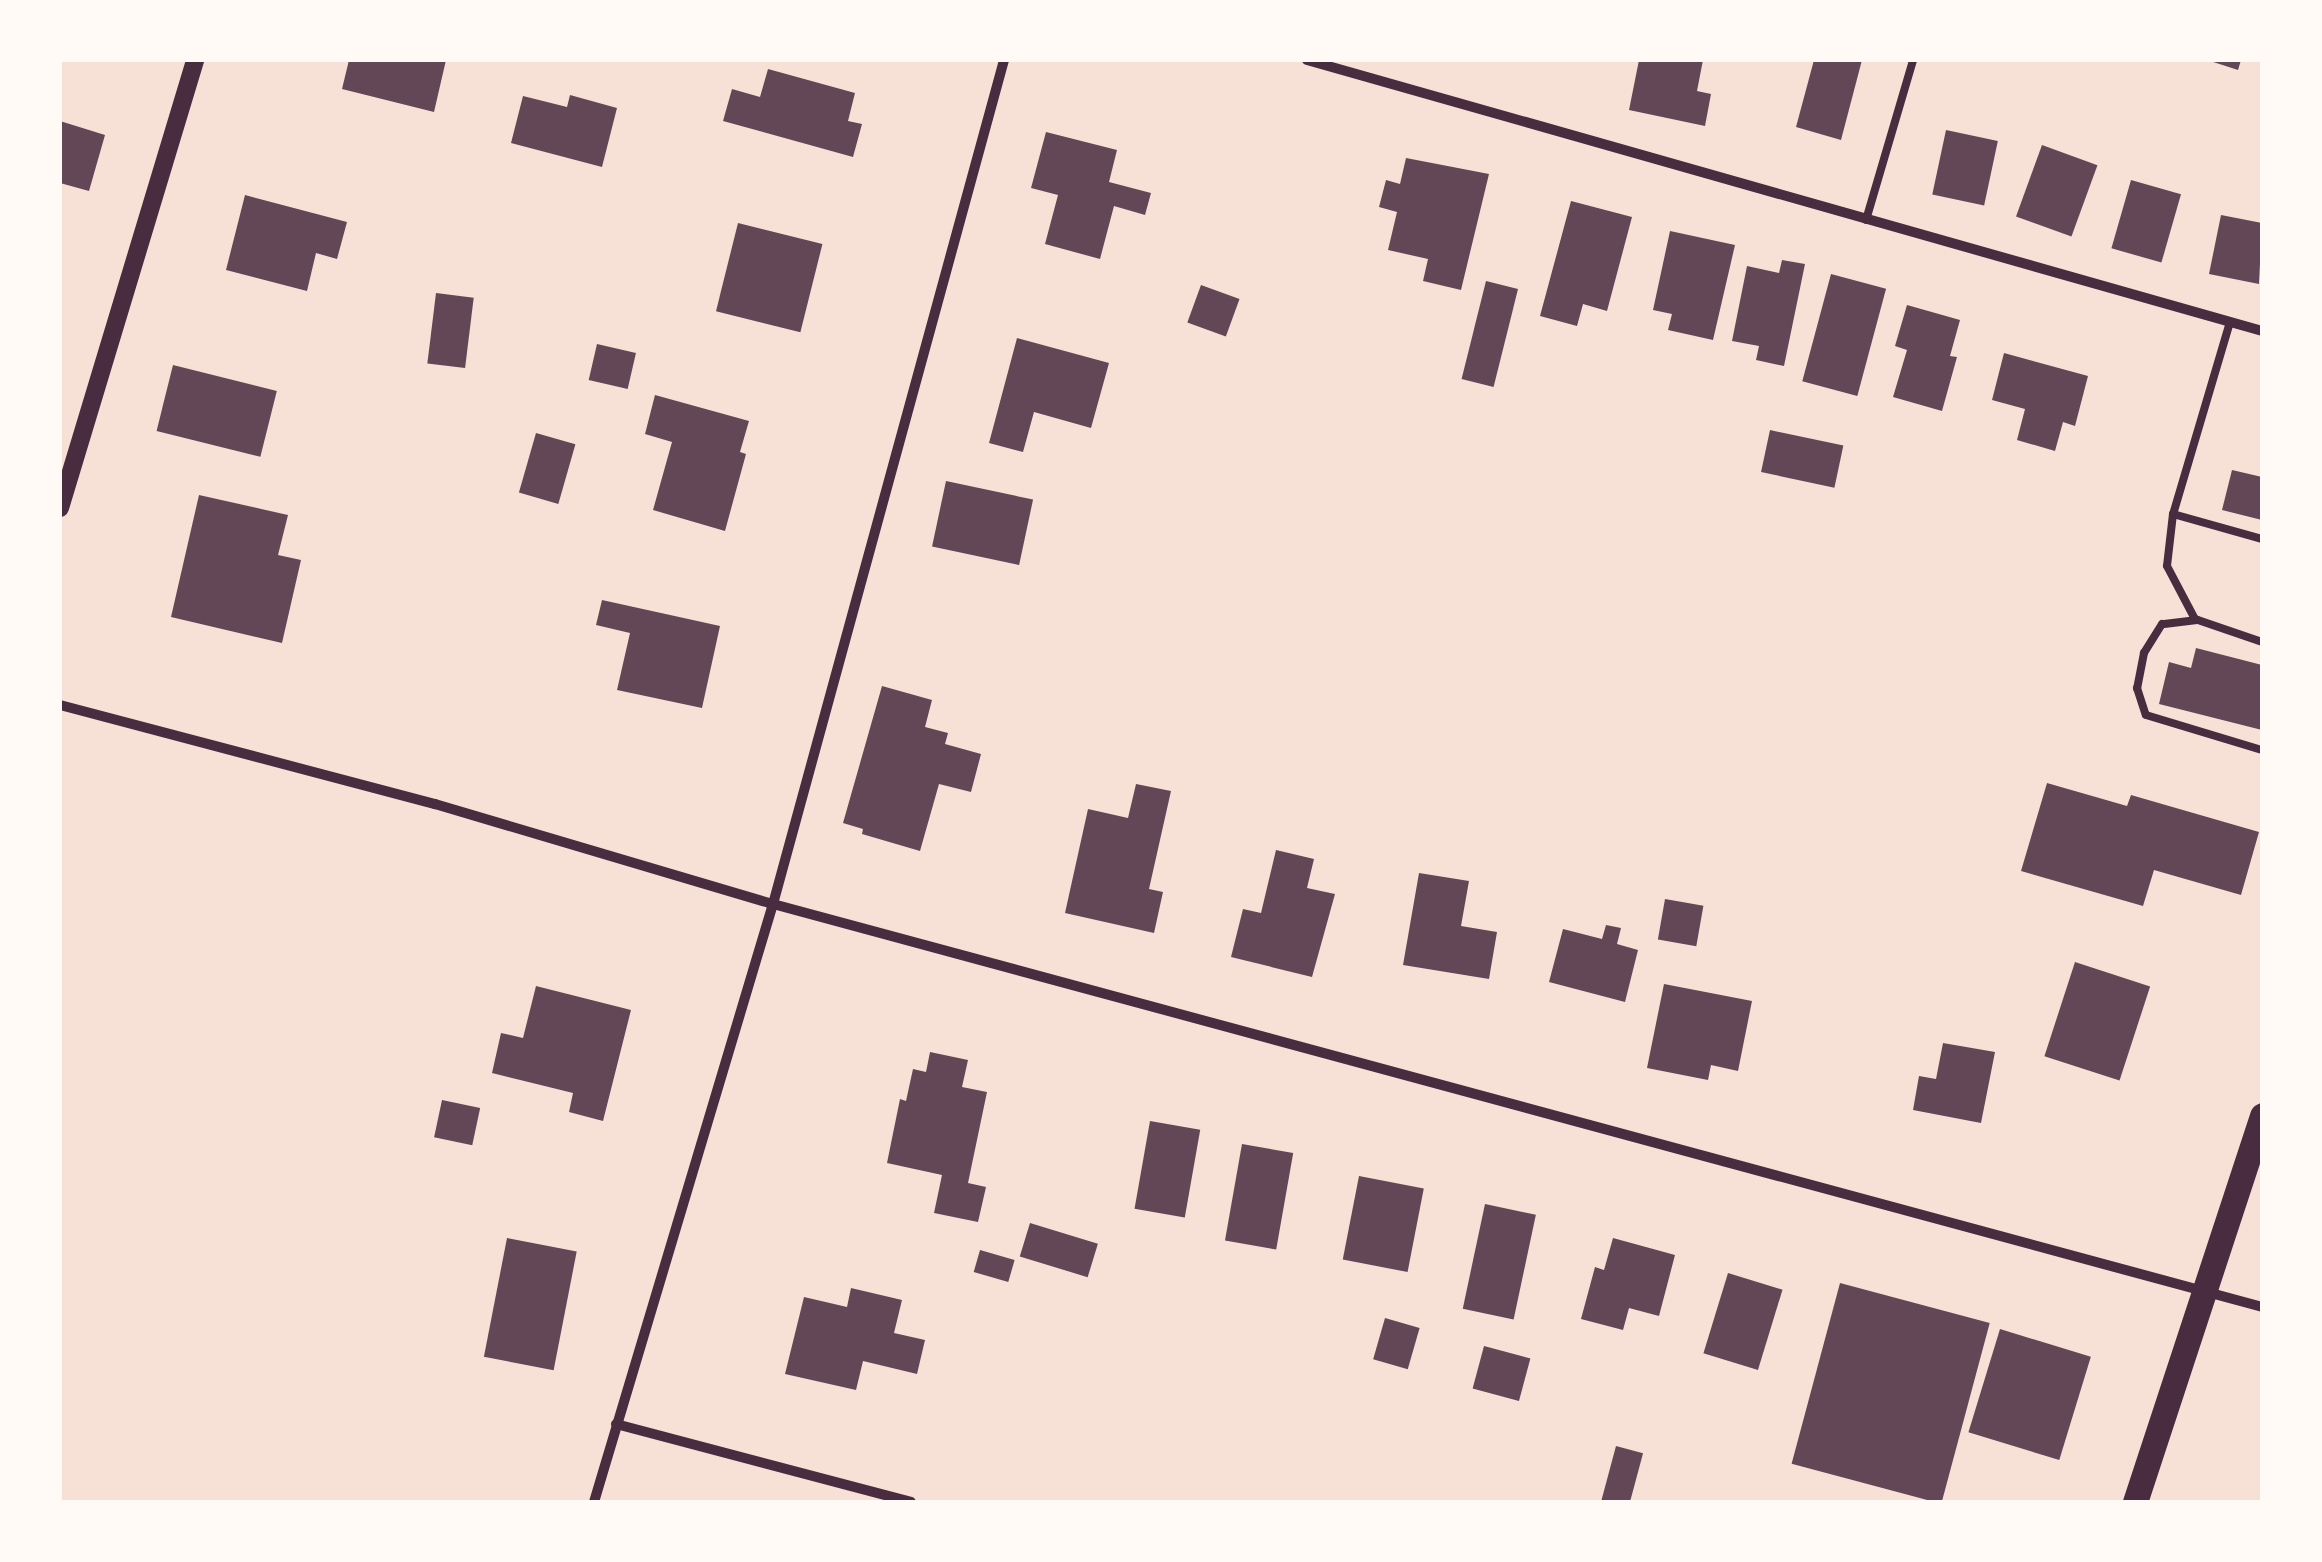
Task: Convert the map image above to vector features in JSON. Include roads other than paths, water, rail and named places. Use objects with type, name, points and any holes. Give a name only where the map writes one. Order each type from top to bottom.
[{"type":"main road","points":[[2135,1502],[2262,1115]]},
{"type":"street","points":[[60,508],[195,60]]},
{"type":"street","points":[[594,1502],[773,904],[1004,60]]},
{"type":"street","points":[[1307,60],[2262,331]]},
{"type":"street","points":[[60,705],[434,804],[773,904],[2262,1307]]},
{"type":"street","points":[[616,1424],[912,1502]]},
{"type":"lane","points":[[1866,220],[1913,60]]},
{"type":"lane","points":[[2197,620],[2167,566],[2173,514],[2230,322]]},
{"type":"lane","points":[[2173,514],[2262,539]]},
{"type":"lane","points":[[2262,642],[2197,620],[2162,624],[2144,653],[2138,688],[2146,715],[2262,750]]}]
